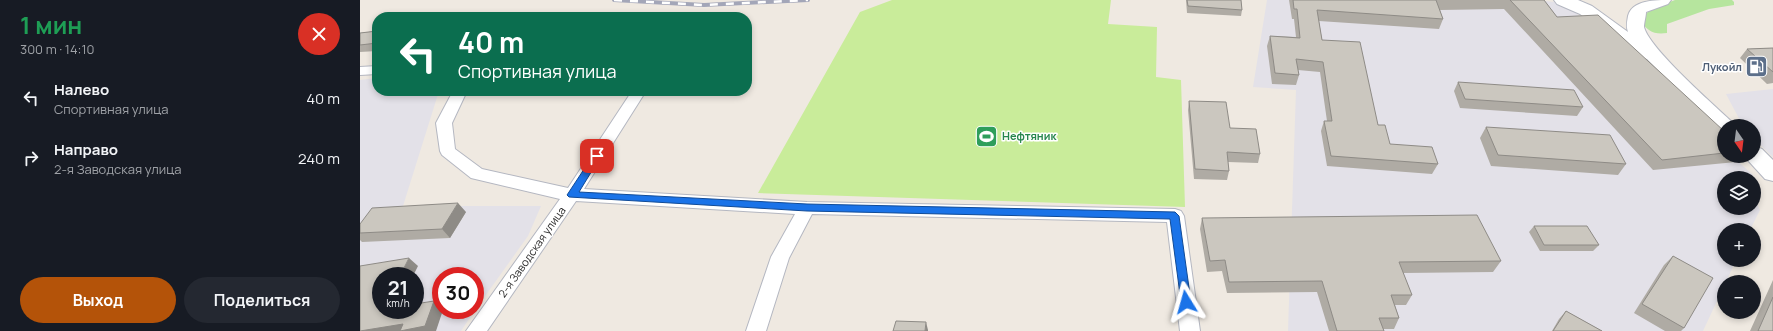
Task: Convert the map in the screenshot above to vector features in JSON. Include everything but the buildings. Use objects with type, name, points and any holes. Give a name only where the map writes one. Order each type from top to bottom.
[{"type":"main road","points":[[1563,0],[1580,5],[1605,17],[1617,18],[1628,18],[1634,14],[1634,4]]},
{"type":"main road","points":[[1634,4],[1662,0]]},
{"type":"main road","points":[[1634,4],[1635,26],[1639,36],[1659,62],[1717,119]]},
{"type":"main road","points":[[1580,5],[1659,62]]},
{"type":"main road","points":[[1761,161],[1773,173]]},
{"type":"street","points":[[360,71],[372,70]]},
{"type":"street","points":[[458,96],[444,123],[448,151],[477,174],[572,195],[807,208],[1175,216],[1190,331]]},
{"type":"street","name":"2-я Заводская улица","points":[[476,331],[572,195],[636,96]]},
{"type":"street","points":[[756,331],[780,257],[807,208]]},
{"type":"shaded area","points":[[1267,0],[1534,0],[1565,3],[1717,142],[1717,163],[1740,163],[1749,171],[1717,171],[1717,215],[1758,215],[1754,223],[1717,223],[1717,267],[1733,267],[1729,275],[1717,275],[1717,301],[1703,331],[1288,331],[1296,90],[1253,87]]},
{"type":"shaded area","points":[[372,79],[372,96],[437,96],[403,206],[541,206],[528,236],[484,297],[484,267],[432,267],[432,319],[469,319],[461,331],[360,331],[360,80]]},
{"type":"shaded area","points":[[1773,89],[1773,157],[1761,146],[1761,119],[1739,119],[1726,94]]},
{"type":"green space","name":"Нефтяник","points":[[892,0],[1111,0],[1108,24],[1157,27],[1156,77],[1181,80],[1185,207],[758,193],[860,12]]},
{"type":"green space","points":[[1675,0],[1732,0],[1734,5],[1709,9],[1667,24],[1667,33],[1655,33],[1648,30],[1641,21],[1647,13]]},
{"type":"railway","points":[[614,0],[704,5],[808,0]]},
{"type":"place","name":"Лукойл","points":[[1757,67]]},
{"type":"place","name":"Нефтяник","points":[[986,136]]},
{"type":"route","points":[[597,156],[572,195],[807,208],[1175,216],[1186,302]]}]
